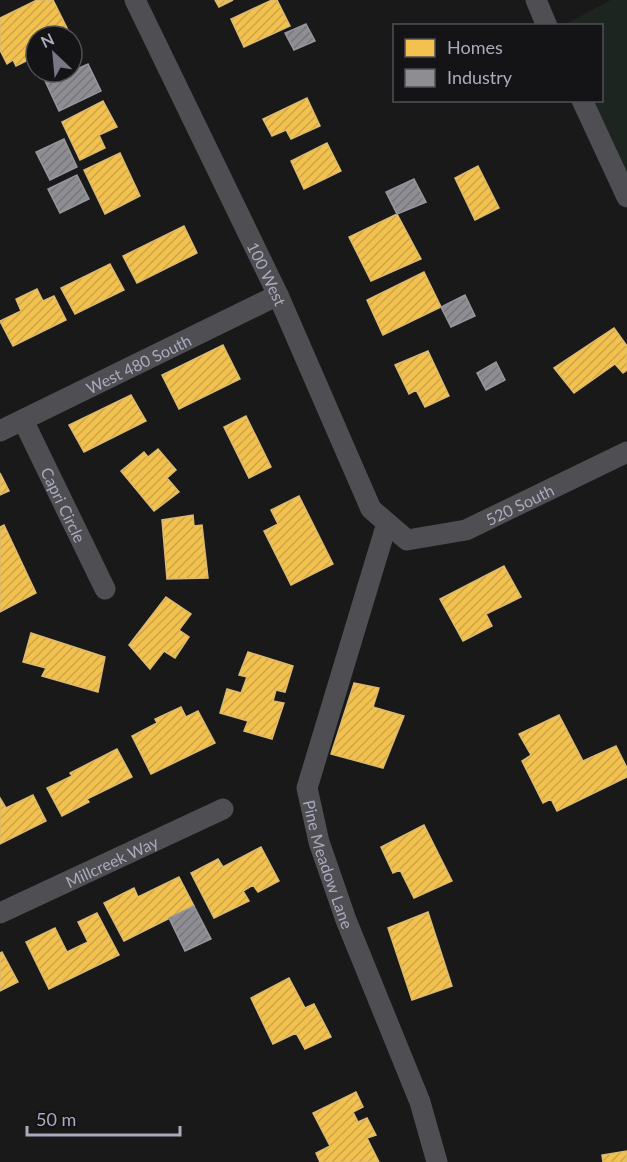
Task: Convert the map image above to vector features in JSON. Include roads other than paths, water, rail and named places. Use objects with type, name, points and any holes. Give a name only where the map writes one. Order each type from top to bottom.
[{"type":"street","name":"100 West","points":[[135,0],[278,295],[371,509],[407,540]]},
{"type":"street","points":[[536,0],[547,24]]},
{"type":"street","points":[[583,102],[627,197]]},
{"type":"street","name":"West 480 South","points":[[0,432],[278,295]]},
{"type":"street","name":"Capri Circle","points":[[23,420],[105,589]]},
{"type":"street","name":"520 South","points":[[407,540],[466,530],[627,452]]},
{"type":"street","name":"Pine Meadow Lane","points":[[387,523],[307,788],[320,842],[346,920],[420,1102],[437,1162]]},
{"type":"street","name":"Millcreek Way","points":[[0,914],[223,808]]}]
